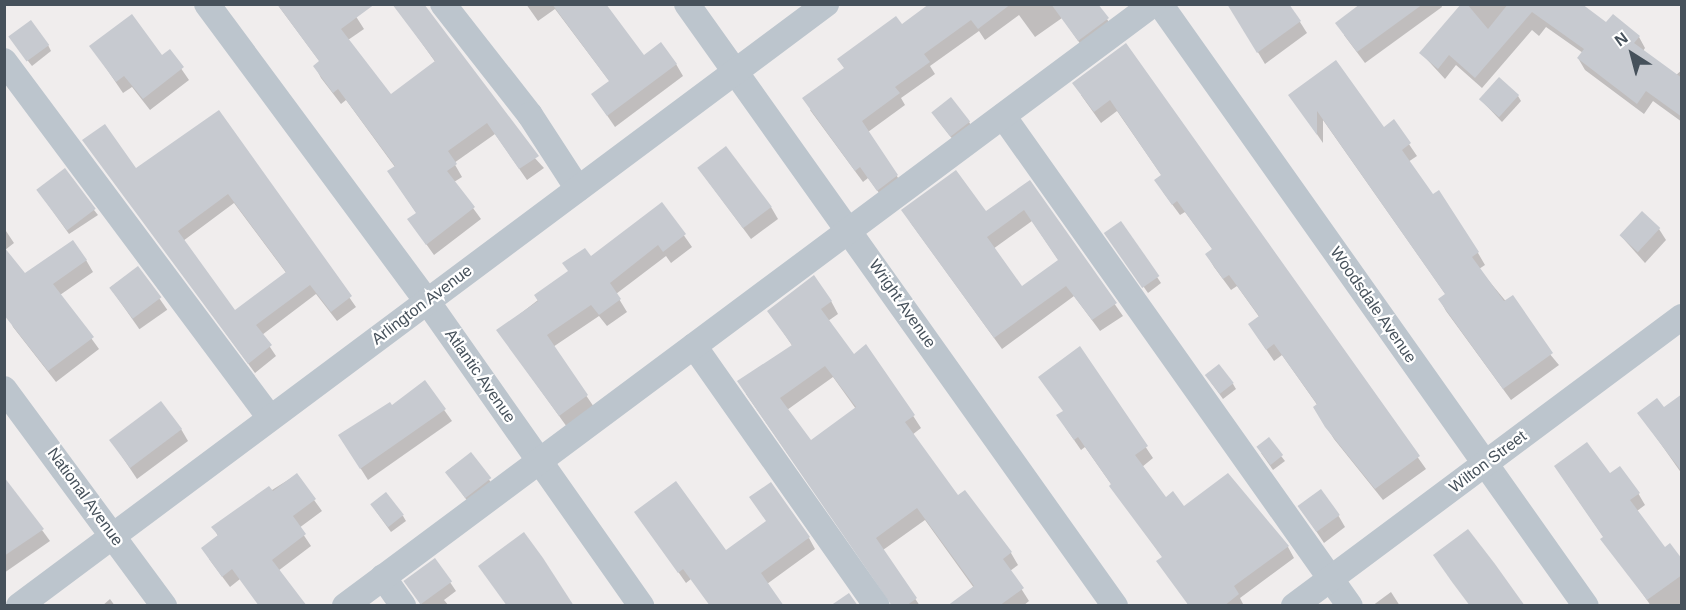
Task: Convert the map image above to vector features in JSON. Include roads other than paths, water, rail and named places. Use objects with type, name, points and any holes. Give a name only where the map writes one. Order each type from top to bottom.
[{"type":"street","name":"Atlantic Avenue","points":[[207,4],[427,301],[641,606]]},
{"type":"street","points":[[443,4],[531,115],[578,189]]},
{"type":"street","name":"Wright Avenue","points":[[687,4],[737,71],[1115,606]]},
{"type":"street","name":"Arlington Avenue","points":[[19,606],[826,4]]},
{"type":"street","points":[[345,606],[1153,4]]},
{"type":"street","name":"Woodsdale Avenue","points":[[1160,4],[1586,606]]},
{"type":"street","points":[[4,61],[270,418]]},
{"type":"street","points":[[1003,116],[1350,606]]},
{"type":"street","name":"Wilton Street","points":[[1294,606],[1682,317]]},
{"type":"street","points":[[694,346],[877,606]]},
{"type":"street","name":"National Avenue","points":[[4,389],[164,606]]},
{"type":"street","points":[[383,577],[403,606]]}]
